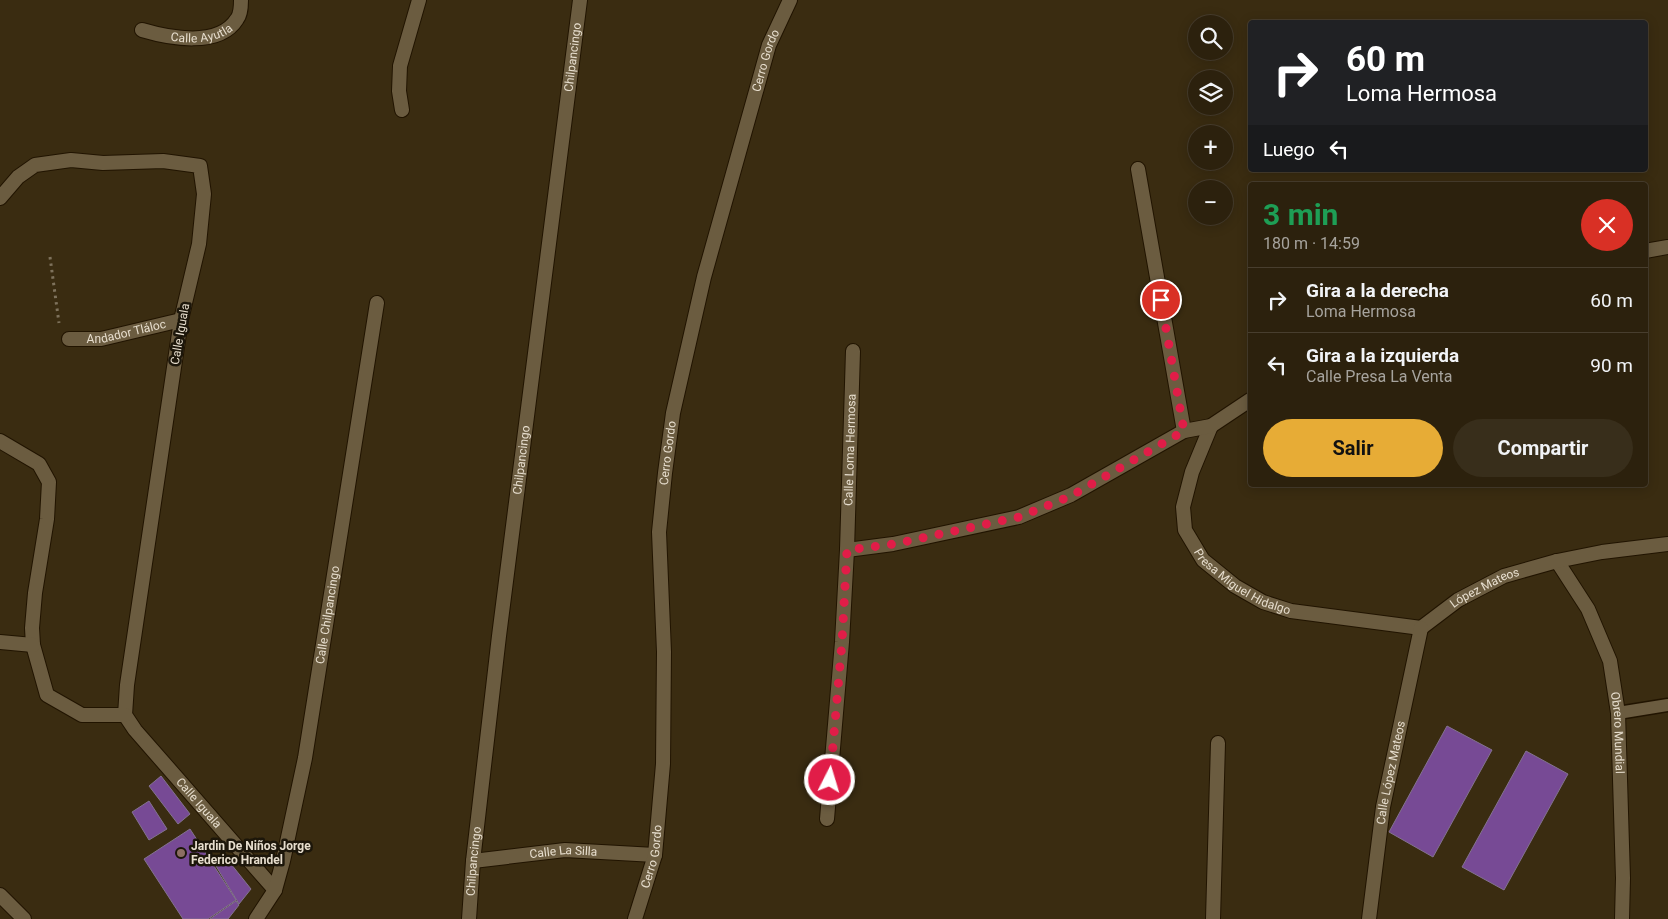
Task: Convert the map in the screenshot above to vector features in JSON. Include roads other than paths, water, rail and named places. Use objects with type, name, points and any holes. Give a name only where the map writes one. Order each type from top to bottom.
[{"type":"street","name":"Calle Ayutla","points":[[142,30],[187,39],[211,36],[228,30],[239,17],[242,0]]},
{"type":"street","points":[[402,110],[399,91],[400,66],[418,7],[418,0]]},
{"type":"street","name":"Chilpancingo","points":[[469,919],[473,860],[499,636],[580,0]]},
{"type":"street","name":"Cerro Gordo","points":[[636,919],[655,855],[663,746],[664,652],[659,532],[673,414],[704,277],[770,45],[790,0]]},
{"type":"street","name":"Calle Iguala","points":[[0,198],[18,176],[34,165],[71,160],[103,163],[164,161],[200,166],[204,194],[199,244],[181,320],[124,715],[275,890]]},
{"type":"street","points":[[1138,168],[1184,431]]},
{"type":"street","points":[[1648,250],[1668,247]]},
{"type":"street","name":"Calle Chilpancingo","points":[[256,919],[275,890],[305,758],[376,303]]},
{"type":"street","name":"Andador Tláloc","points":[[69,339],[101,339],[181,320]]},
{"type":"street","name":"Calle Loma Hermosa","points":[[827,819],[841,652],[847,550],[853,351]]},
{"type":"street","points":[[847,550],[894,544],[1019,517],[1071,496],[1184,431],[1211,426],[1248,401]]},
{"type":"street","name":"Presa Miguel Hidalgo","points":[[1211,426],[1192,472],[1183,507],[1185,530],[1203,560],[1235,586],[1263,602],[1291,611],[1421,628]]},
{"type":"street","points":[[0,441],[39,464],[49,482],[32,628],[33,645],[47,695],[82,715],[124,715]]},
{"type":"street","name":"López Mateos","points":[[1421,628],[1458,600],[1504,576],[1557,561],[1602,552],[1668,544]]},
{"type":"street","name":"Obrero Mundial","points":[[1557,561],[1588,609],[1610,661],[1618,713],[1623,878],[1622,919]]},
{"type":"street","name":"Calle López Mateos","points":[[1370,919],[1383,807],[1421,628]]},
{"type":"street","points":[[0,642],[33,645]]},
{"type":"street","points":[[1213,919],[1218,743]]},
{"type":"street","name":"Calle La Silla","points":[[473,860],[565,850],[655,855]]},
{"type":"street","points":[[0,895],[24,919]]},
{"type":"lane","points":[[1618,713],[1668,705]]},
{"type":"place","name":"Jardin De Niños Jorge Federico Hrandel","points":[[181,853]]}]
